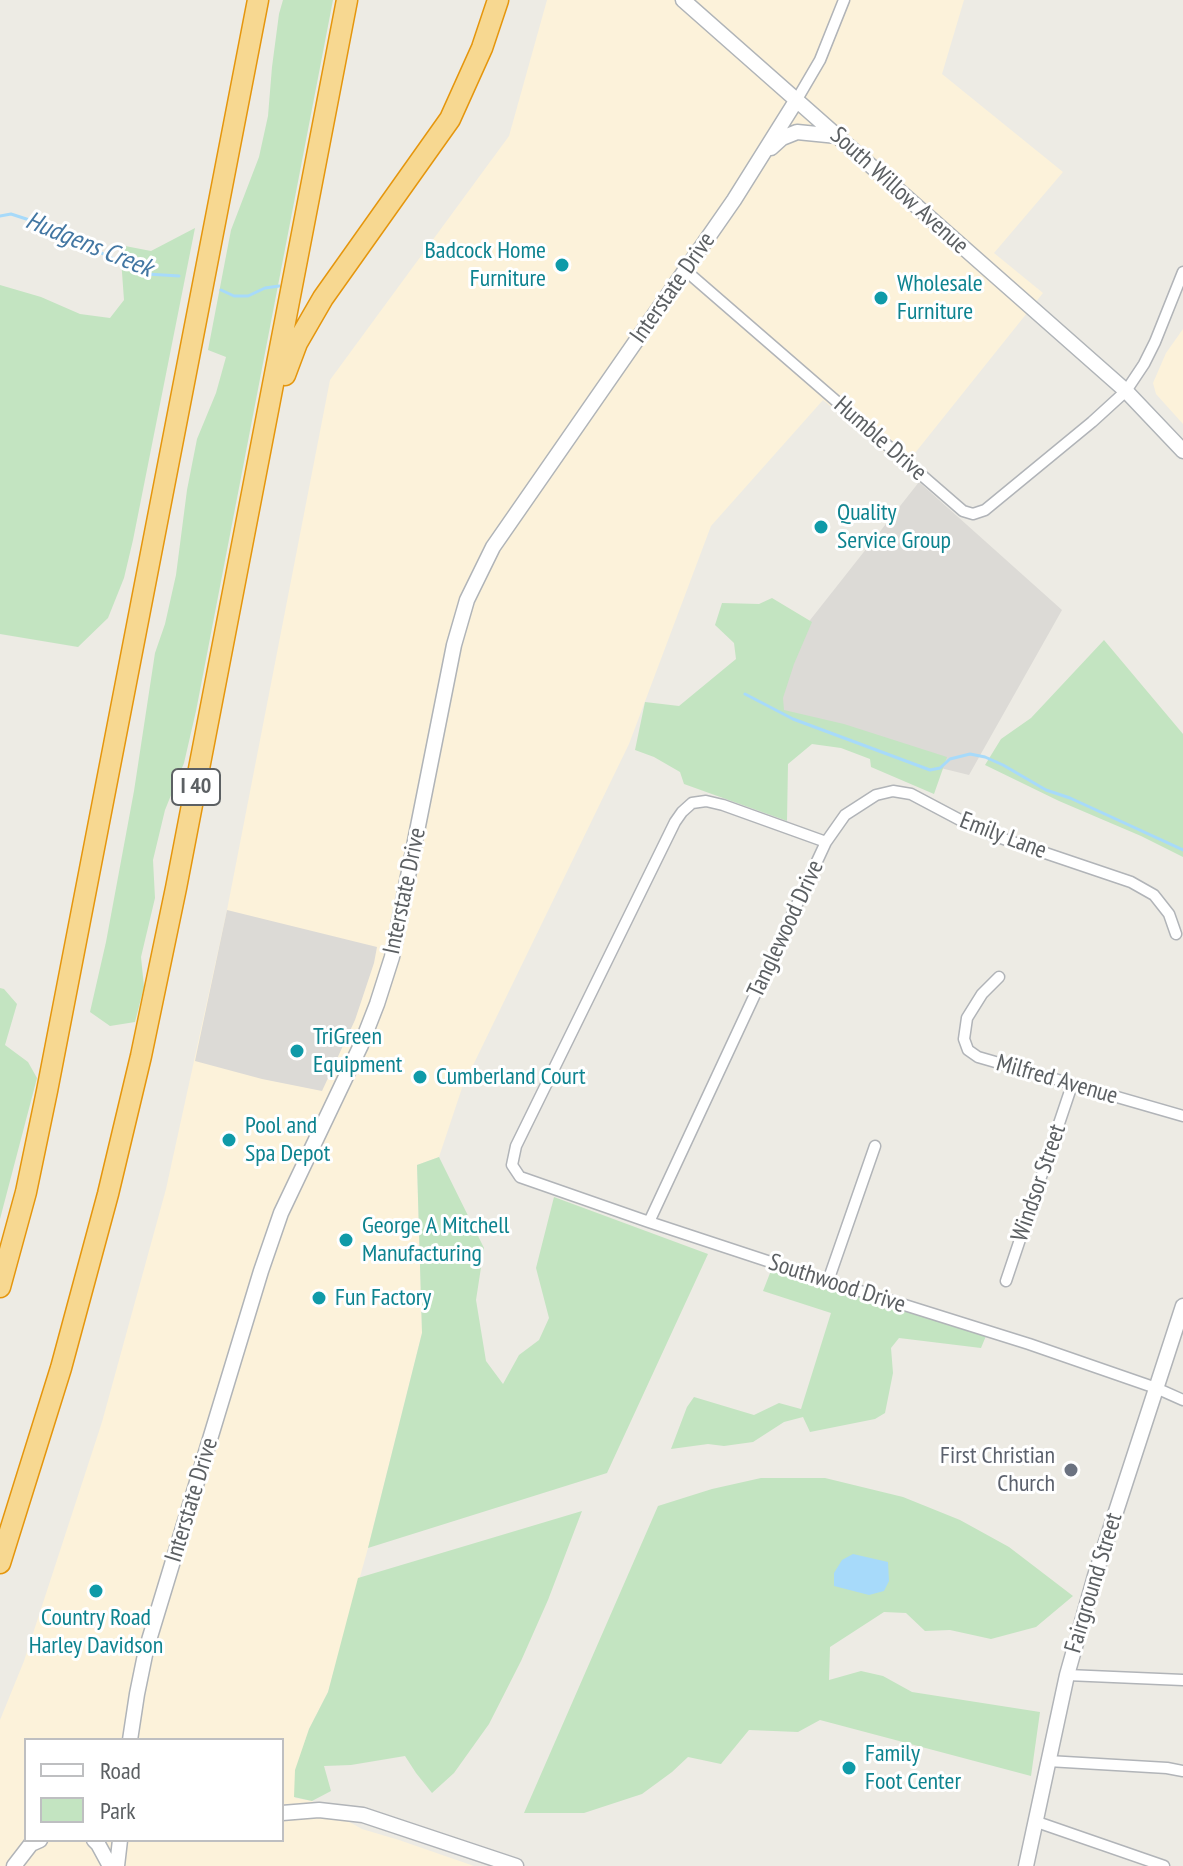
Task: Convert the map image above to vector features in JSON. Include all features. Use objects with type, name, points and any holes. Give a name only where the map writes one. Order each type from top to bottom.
[{"type":"highway","points":[[247,56],[251,0]]},
{"type":"highway","points":[[0,1287],[26,1192],[47,1091],[258,0]]},
{"type":"highway","name":"I 40","points":[[0,1563],[61,1368],[141,1056],[347,0]]},
{"type":"highway","points":[[263,436],[297,343],[323,298],[450,119],[482,48],[498,0]]},
{"type":"main road","name":"South Willow Avenue","points":[[683,0],[1126,391],[1183,451]]},
{"type":"main road","name":"Interstate Drive","points":[[130,1738],[146,1650],[261,1271],[284,1207],[361,1045],[392,957],[454,645],[467,600],[493,547],[734,200],[796,101]]},
{"type":"main road","points":[[762,156],[782,138],[797,132],[837,136]]},
{"type":"main road","name":"Fairground Street","points":[[1026,1866],[1067,1675],[1095,1576],[1183,1306]]},
{"type":"main road","points":[[284,1813],[319,1810],[363,1815],[516,1866]]},
{"type":"main road","points":[[14,1866],[36,1842]]},
{"type":"main road","points":[[96,1842],[110,1866]]},
{"type":"main road","points":[[117,1866],[120,1842]]},
{"type":"street","points":[[796,101],[820,60],[844,0]]},
{"type":"street","name":"Humble Drive","points":[[685,270],[963,511],[973,514],[985,510],[1126,391],[1155,342],[1183,272]]},
{"type":"street","name":"Emily Lane","points":[[826,842],[845,815],[876,795],[893,791],[911,794],[992,835],[1131,882],[1154,895],[1169,914],[1176,934]]},
{"type":"street","name":"Tanglewood Drive","points":[[520,1177],[512,1165],[516,1146],[682,812],[692,803],[706,801],[826,842],[649,1222]]},
{"type":"street","name":"Milfred Avenue","points":[[999,977],[982,994],[967,1018],[964,1039],[968,1050],[978,1057],[1183,1116]]},
{"type":"street","name":"Windsor Street","points":[[1006,1281],[1072,1085]]},
{"type":"street","points":[[828,1281],[875,1146]]},
{"type":"street","name":"Southwood Drive","points":[[520,1177],[828,1281],[1029,1344],[1183,1400]]},
{"type":"street","points":[[1067,1675],[1183,1680]]},
{"type":"street","points":[[1048,1761],[1183,1771]]},
{"type":"street","points":[[1037,1822],[1164,1866]]},
{"type":"shaded area","points":[[547,0],[964,0],[942,74],[1063,172],[994,253],[1043,293],[903,468],[823,400],[711,526],[629,744],[462,1088],[439,1157],[417,1165],[422,1333],[328,1692],[309,1729],[295,1798],[312,1801],[362,1829],[474,1866],[0,1866],[0,1720],[24,1661],[102,1422],[166,1189],[227,910],[330,380],[509,136]]},
{"type":"shaded area","points":[[1183,329],[1183,424],[1156,394],[1153,383],[1166,353]]},
{"type":"shaded area","points":[[919,482],[1062,610],[969,775],[766,725],[777,662]]},
{"type":"shaded area","points":[[227,910],[377,947],[355,1020],[322,1091],[195,1061]]},
{"type":"green space","points":[[283,0],[333,0],[196,711],[184,763],[165,810],[153,860],[155,898],[141,957],[144,987],[135,1022],[110,1026],[90,1012],[134,791],[155,653],[176,575],[197,439],[216,393],[226,357],[208,350],[231,230],[259,157],[268,116]]},
{"type":"green space","points":[[195,228],[133,540],[124,578],[108,618],[78,647],[0,634],[0,285],[41,297],[80,314],[110,318],[124,300],[120,245],[151,251]]},
{"type":"green space","points":[[772,598],[812,622],[783,698],[784,710],[844,724],[947,757],[934,794],[871,767],[870,759],[841,748],[812,744],[788,764],[787,821],[684,784],[680,772],[635,750],[645,702],[679,706],[736,659],[734,643],[715,625],[722,603],[759,604]]},
{"type":"green space","points":[[1104,640],[1183,734],[1183,857],[985,765],[1001,739],[1031,718]]},
{"type":"green space","points":[[0,988],[17,1004],[5,1045],[28,1062],[37,1078],[0,1219]]},
{"type":"green space","points":[[439,1157],[484,1248],[476,1300],[486,1361],[503,1384],[519,1355],[539,1340],[549,1318],[536,1268],[554,1197],[708,1254],[607,1473],[368,1548],[422,1333],[417,1165]]},
{"type":"green space","points":[[772,1268],[986,1336],[981,1348],[899,1338],[891,1348],[893,1373],[885,1413],[875,1419],[810,1432],[803,1417],[784,1422],[753,1442],[671,1449],[694,1397],[754,1415],[779,1403],[801,1409],[831,1313],[763,1291]]},
{"type":"green space","points":[[761,1478],[825,1478],[903,1497],[960,1520],[1009,1547],[1073,1596],[1036,1627],[991,1639],[950,1630],[925,1631],[906,1613],[884,1612],[830,1647],[829,1680],[861,1671],[883,1676],[912,1692],[1040,1712],[1031,1776],[820,1720],[798,1732],[749,1730],[721,1764],[688,1757],[642,1794],[584,1813],[524,1813],[658,1506]]},
{"type":"green space","points":[[582,1511],[521,1661],[489,1724],[454,1773],[432,1793],[405,1756],[324,1766],[331,1791],[312,1801],[294,1797],[295,1770],[309,1729],[328,1692],[358,1578]]},
{"type":"water","points":[[853,1554],[888,1562],[889,1581],[884,1591],[869,1595],[834,1586],[834,1573],[842,1560]]},
{"type":"waterway","name":"Hudgens Creek","points":[[0,216],[11,214],[57,229],[147,274],[179,276]]},
{"type":"waterway","points":[[221,290],[234,296],[248,296],[279,286]]},
{"type":"waterway","points":[[745,694],[793,719],[930,770],[940,768],[950,759],[970,754],[985,757],[1046,790],[1183,850]]},
{"type":"place","name":"Badcock Home Furniture","points":[[562,265]]},
{"type":"place","name":"Wholesale Furniture","points":[[881,298]]},
{"type":"place","name":"Quality Service Group","points":[[821,527]]},
{"type":"place","name":"TriGreen Equipment","points":[[297,1051]]},
{"type":"place","name":"Cumberland Court","points":[[420,1077]]},
{"type":"place","name":"Pool and Spa Depot","points":[[229,1140]]},
{"type":"place","name":"George A Mitchell Manufacturing","points":[[346,1240]]},
{"type":"place","name":"Fun Factory","points":[[319,1298]]},
{"type":"place","name":"First Christian Church","points":[[1071,1470]]},
{"type":"place","name":"Country Road Harley Davidson","points":[[96,1591]]},
{"type":"place","name":"Family Foot Center","points":[[849,1768]]}]
